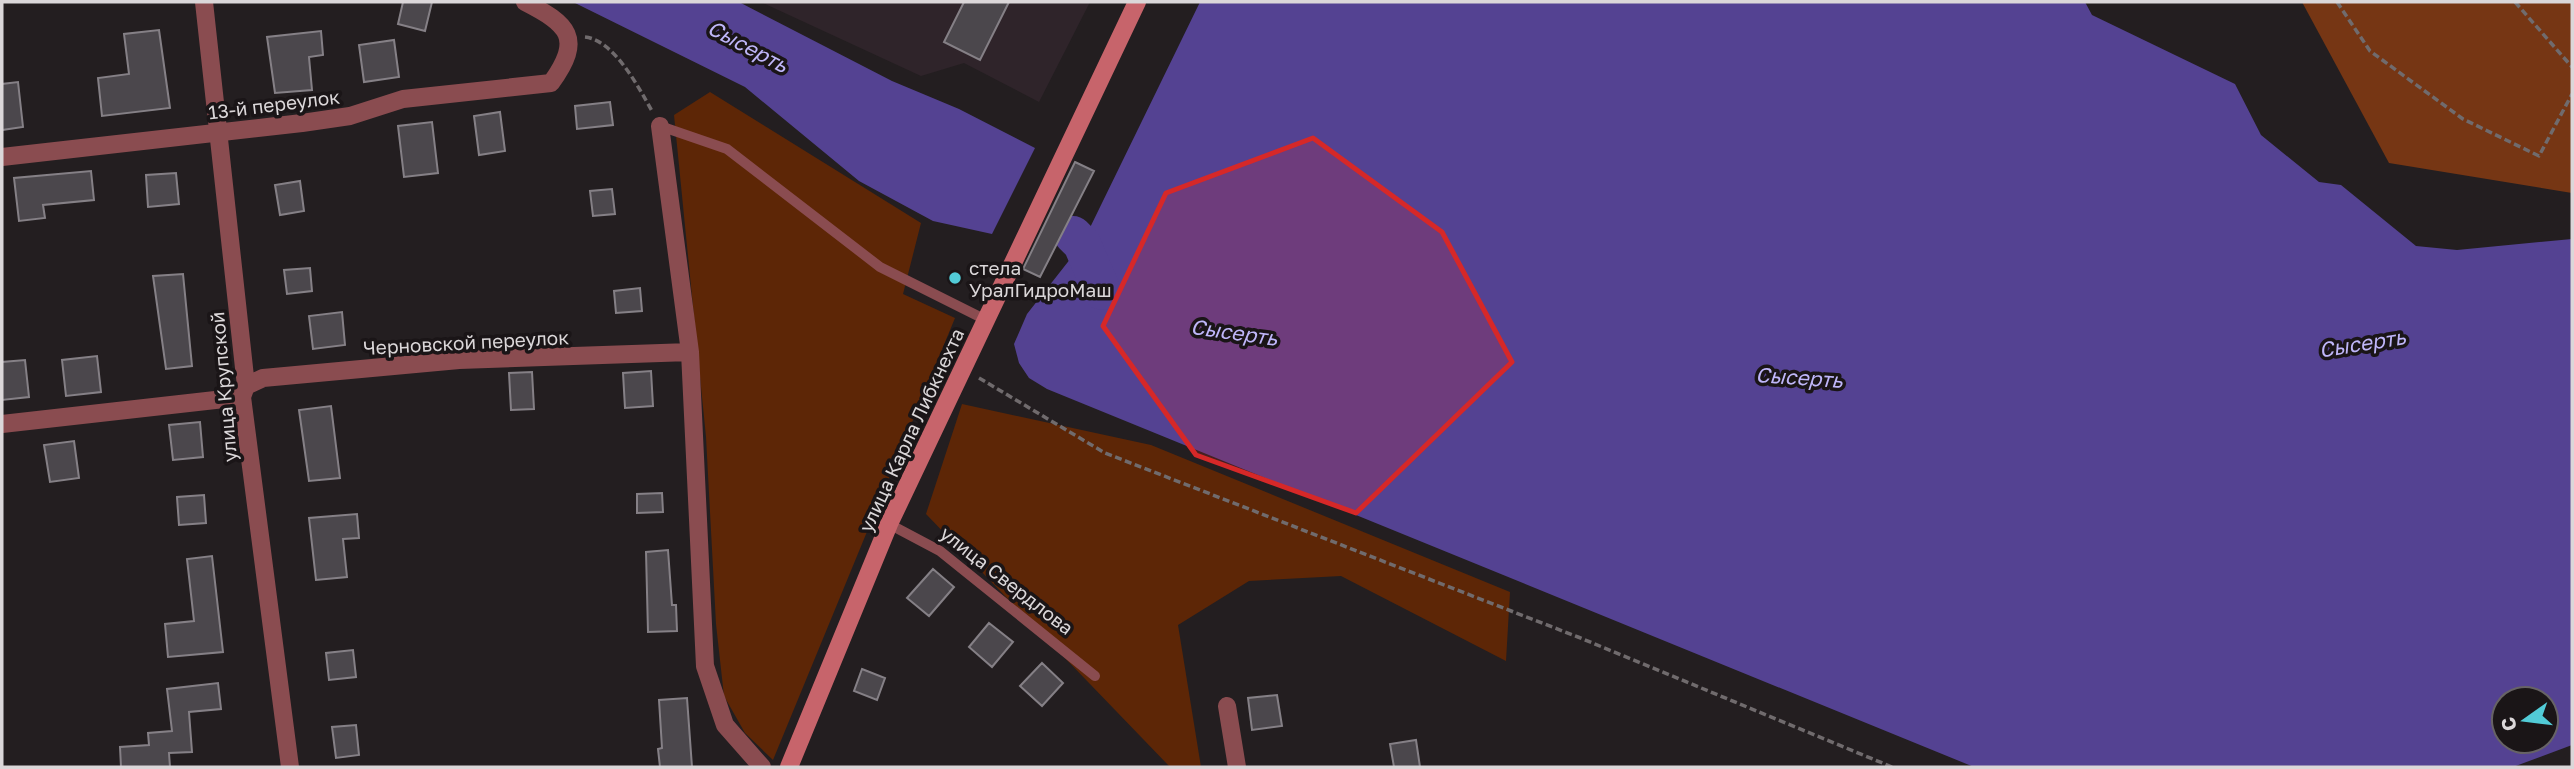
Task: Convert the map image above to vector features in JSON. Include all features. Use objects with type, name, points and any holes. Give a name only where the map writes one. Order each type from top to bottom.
[{"type":"street","name":"улица Крупской","points":[[204,2],[244,391],[290,767]]},
{"type":"street","points":[[525,2],[556,18],[568,41]]},
{"type":"street","name":"улица Карла Либкнехта","points":[[789,767],[889,524],[1137,2]]},
{"type":"street","name":"13-й переулок","points":[[2,157],[350,116],[403,99],[551,83],[563,68],[568,41]]},
{"type":"street","points":[[660,125],[690,352],[705,666],[725,725],[762,767]]},
{"type":"street","name":"Черновской переулок","points":[[2,424],[244,391],[263,378],[459,360],[690,352]]},
{"type":"street","points":[[1227,706],[1237,767]]},
{"type":"lane","points":[[660,125],[727,149],[880,267],[986,320]]},
{"type":"lane","name":"улица Свердлова","points":[[889,524],[940,551],[1095,676]]},
{"type":"path","points":[[2337,2],[2370,51],[2463,119],[2539,156],[2572,94]]},
{"type":"path","points":[[2515,2],[2572,66]]},
{"type":"path","points":[[568,41],[593,37],[607,46],[646,100],[660,125]]},
{"type":"path","points":[[962,368],[1105,453],[1578,638],[1892,767]]},
{"type":"highlighted area","points":[[1313,138],[1442,232],[1512,362],[1356,513],[1196,455],[1103,326],[1166,193]]},
{"type":"shaded area","points":[[761,2],[1090,2],[1039,102],[964,63],[921,76]]},
{"type":"shaded area","points":[[2302,2],[2572,2],[2572,193],[2389,163]]},
{"type":"shaded area","points":[[710,92],[921,223],[903,294],[955,318],[773,760],[745,733],[724,696],[716,624],[706,437],[674,115]]},
{"type":"shaded area","points":[[962,404],[1151,445],[1510,592],[1506,661],[1341,576],[1249,581],[1178,625],[1201,767],[1170,767],[926,514]]},
{"type":"water","points":[[573,2],[739,2],[892,81],[959,109],[1035,148],[992,234],[933,221],[859,181],[745,87]]},
{"type":"water","points":[[1200,2],[2085,2],[2092,15],[2235,84],[2261,135],[2319,182],[2341,185],[2416,246],[2457,250],[2572,239],[2572,745],[2560,749],[2560,685],[2490,685],[2490,755],[2545,755],[2513,767],[1974,767],[1047,389],[1029,378],[1019,363],[1014,344],[1027,314],[1082,244]]},
{"type":"building","points":[[403,2],[432,2],[425,31],[398,24]]},
{"type":"building","points":[[964,2],[1009,2],[980,60],[944,42]]},
{"type":"building","points":[[159,30],[170,108],[102,116],[98,78],[129,74],[124,34]]},
{"type":"building","points":[[321,31],[323,55],[309,57],[312,90],[275,93],[267,37]]},
{"type":"building","points":[[394,40],[399,77],[364,82],[359,45]]},
{"type":"building","points":[[18,82],[23,127],[2,130],[2,84]]},
{"type":"building","points":[[610,102],[613,125],[577,129],[575,106]]},
{"type":"building","points":[[500,112],[505,151],[479,155],[474,116]]},
{"type":"building","points":[[432,122],[438,173],[404,177],[398,126]]},
{"type":"building","points":[[1075,162],[1094,171],[1040,277],[1023,269]]},
{"type":"building","points":[[91,171],[94,200],[43,205],[45,218],[19,221],[14,178]]},
{"type":"building","points":[[176,173],[179,204],[148,207],[146,175]]},
{"type":"building","points":[[300,181],[304,211],[280,215],[275,185]]},
{"type":"building","points":[[612,189],[615,214],[593,216],[590,191]]},
{"type":"building","points":[[310,268],[312,291],[287,294],[284,270]]},
{"type":"building","points":[[183,274],[192,366],[166,369],[153,276]]},
{"type":"building","points":[[640,288],[642,311],[616,313],[614,291]]},
{"type":"building","points":[[342,312],[345,345],[313,349],[309,316]]},
{"type":"building","points":[[97,356],[101,392],[66,396],[62,360]]},
{"type":"building","points":[[25,360],[29,397],[2,400],[2,362]]},
{"type":"building","points":[[651,371],[653,406],[625,408],[623,373]]},
{"type":"building","points":[[532,372],[534,409],[511,410],[509,373]]},
{"type":"building","points":[[331,406],[340,478],[309,481],[299,410]]},
{"type":"building","points":[[200,422],[203,457],[173,460],[169,425]]},
{"type":"building","points":[[74,441],[79,478],[50,482],[44,445]]},
{"type":"building","points":[[662,493],[663,512],[637,513],[637,494]]},
{"type":"building","points":[[204,495],[206,523],[179,525],[177,497]]},
{"type":"building","points":[[357,514],[359,538],[343,539],[347,577],[316,580],[309,518]]},
{"type":"building","points":[[668,550],[677,631],[648,632],[646,552]]},
{"type":"building","points":[[212,556],[223,652],[168,657],[165,624],[194,621],[187,559]]},
{"type":"building","points":[[933,569],[954,587],[929,616],[907,598]]},
{"type":"building","points":[[989,623],[1013,642],[992,667],[969,647]]},
{"type":"building","points":[[353,650],[356,677],[329,680],[326,653]]},
{"type":"building","points":[[1042,663],[1063,683],[1042,706],[1020,686]]},
{"type":"building","points":[[862,669],[885,678],[877,700],[854,691]]},
{"type":"building","points":[[218,683],[221,709],[189,712],[192,752],[169,753],[170,767],[121,767],[120,747],[149,745],[148,733],[172,731],[167,689]]},
{"type":"building","points":[[1277,695],[1282,726],[1252,730],[1248,698]]},
{"type":"building","points":[[687,698],[692,767],[660,767],[658,749],[662,748],[659,700]]},
{"type":"building","points":[[356,725],[359,755],[336,758],[332,727]]},
{"type":"building","points":[[1416,740],[1420,767],[1394,767],[1390,744]]},
{"type":"waterway","name":"Сысерть","points":[[1073,235],[1082,244],[1102,291]]},
{"type":"place","name":"стела УралГидроМаш","points":[[955,278]]}]
